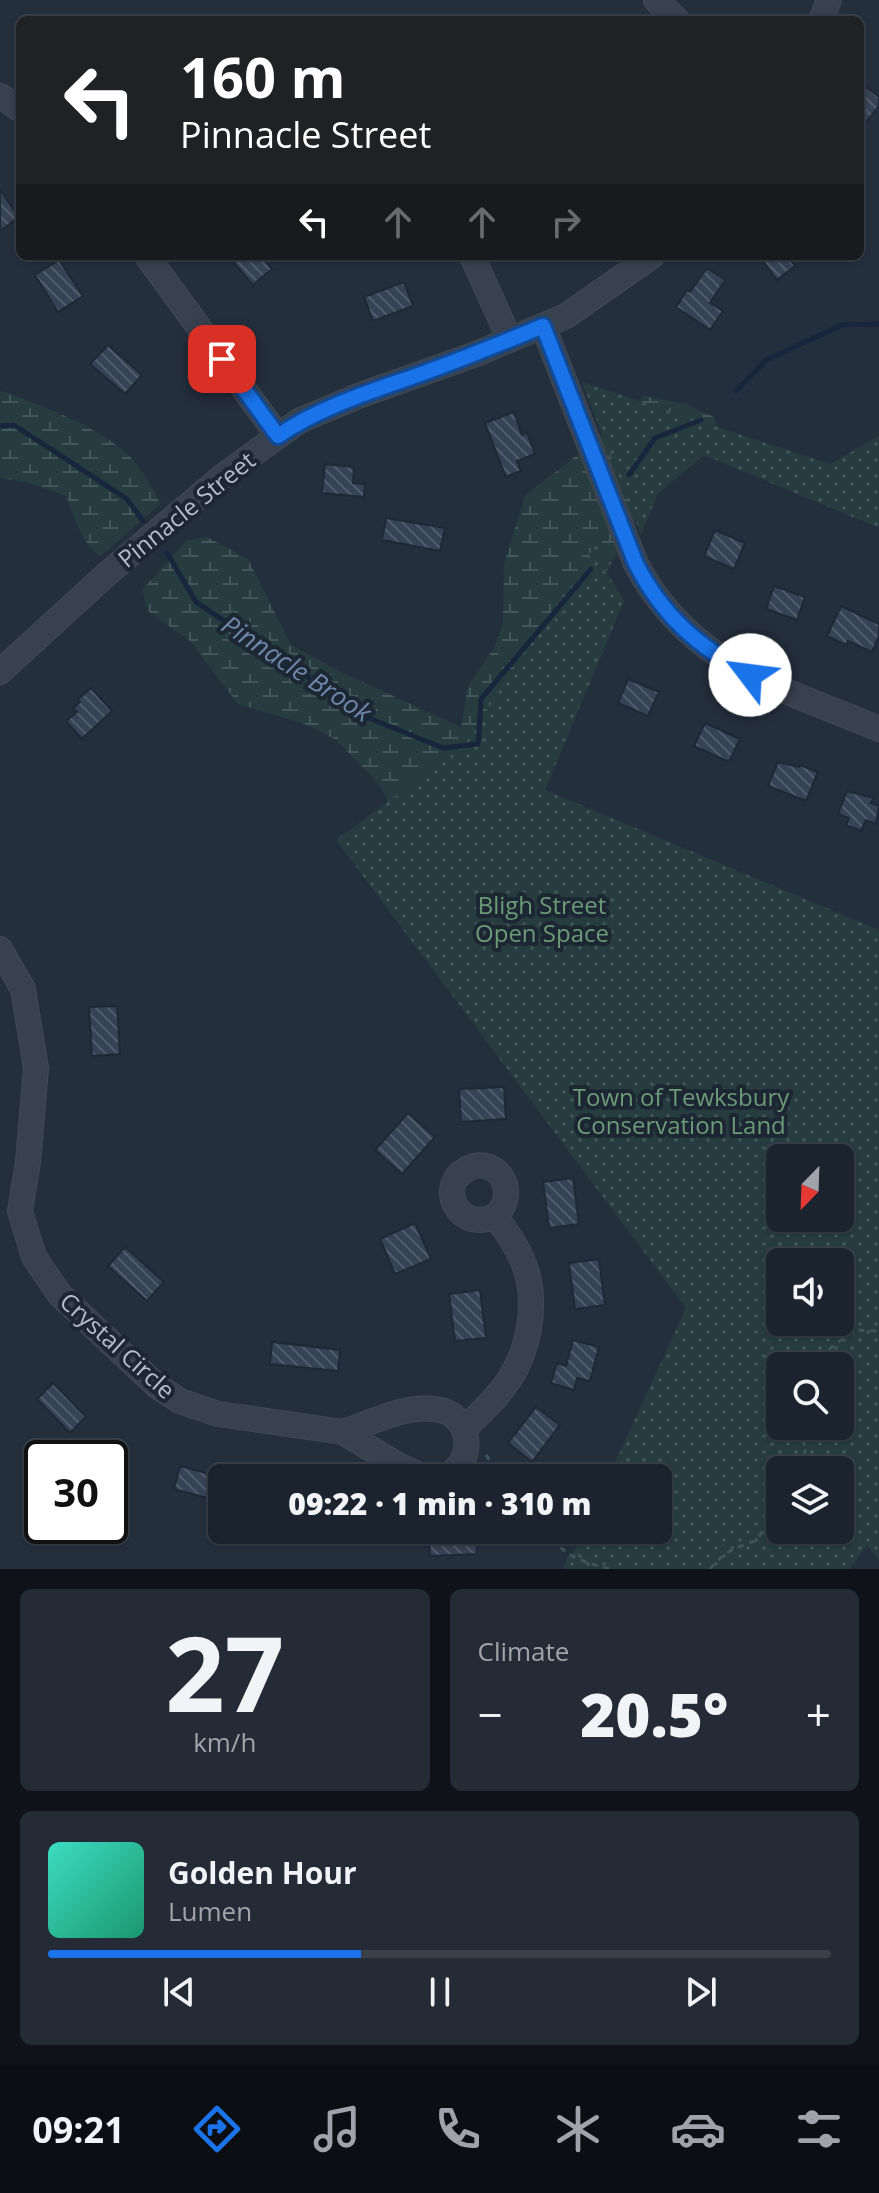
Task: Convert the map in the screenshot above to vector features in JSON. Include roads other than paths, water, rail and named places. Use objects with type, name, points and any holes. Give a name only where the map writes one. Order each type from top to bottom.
[{"type":"street","points":[[656,0],[673,16]]},
{"type":"street","points":[[150,260],[278,436]]},
{"type":"street","points":[[474,260],[510,340]]},
{"type":"street","name":"Pinnacle Street","points":[[0,672],[107,574],[223,476],[299,421],[566,316],[646,260]]},
{"type":"street","points":[[543,326],[636,564],[648,588],[668,614],[692,638],[740,669],[879,729]]},
{"type":"street","name":"Crystal Circle","points":[[0,949],[23,989],[36,1068],[30,1148],[20,1211],[34,1257],[60,1295],[157,1386],[180,1401],[218,1414],[343,1432],[396,1464]]},
{"type":"street","points":[[461,1464],[468,1440],[465,1429],[503,1389],[522,1356],[527,1336],[531,1300],[526,1271],[512,1240],[495,1216]]},
{"type":"street","name":"Crystal Circle","points":[[343,1432],[426,1408],[450,1413],[465,1429]]},
{"type":"waterway","name":"Pinnacle Brook","points":[[736,391],[766,360],[842,325],[879,324]]},
{"type":"waterway","name":"Pinnacle Brook","points":[[629,475],[655,438],[701,420]]},
{"type":"waterway","name":"Pinnacle Brook","points":[[0,426],[14,425],[127,499],[143,521]]},
{"type":"waterway","name":"Pinnacle Brook","points":[[167,553],[196,602],[369,718],[443,748],[478,744],[481,699],[591,569]]},
{"type":"park label","name":"Bligh Street Open Space","points":[[542,918]]},
{"type":"park label","name":"Town of Tewksbury Conservation Land","points":[[681,1110]]}]
